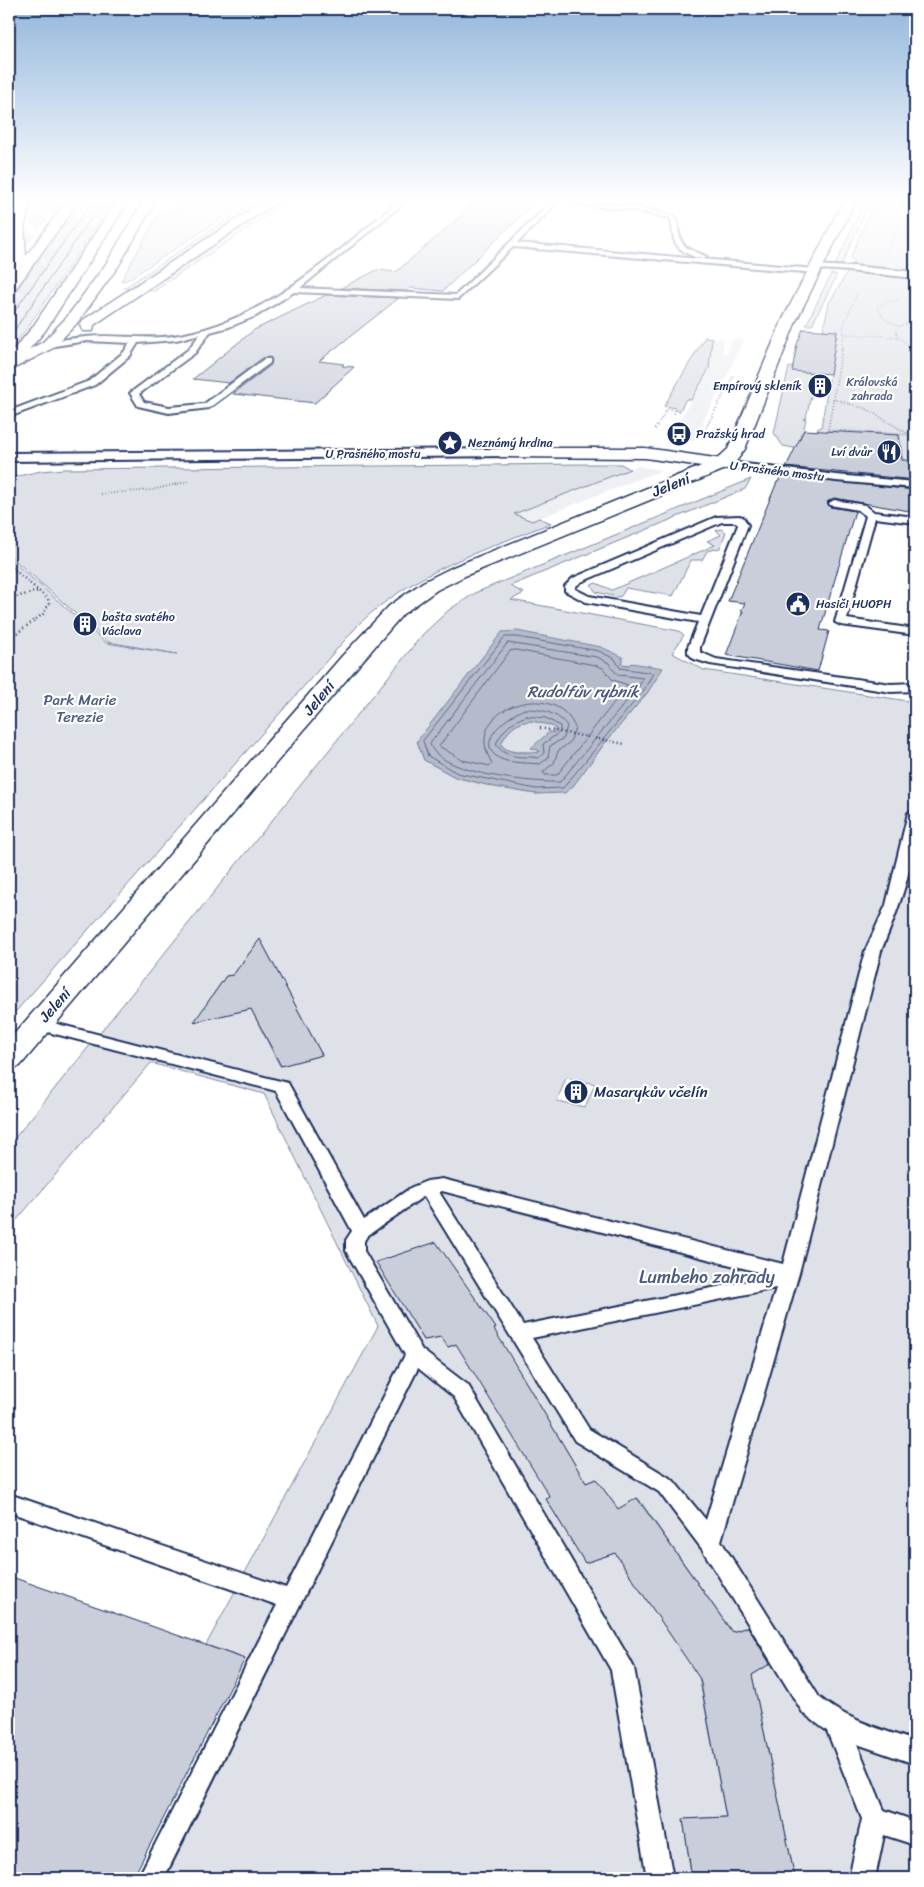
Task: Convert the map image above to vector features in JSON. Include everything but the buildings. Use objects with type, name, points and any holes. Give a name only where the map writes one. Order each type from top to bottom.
[{"type":"main road","points":[[9,365],[38,331],[65,290]]},
{"type":"main road","points":[[9,365],[48,345],[72,320],[94,290]]},
{"type":"main road","points":[[88,328],[86,326],[88,323],[138,290]]},
{"type":"main road","points":[[722,464],[734,452],[780,341],[805,290]]},
{"type":"main road","name":"U Prašného mostu","points":[[506,453],[645,453],[722,464]]},
{"type":"main road","name":"Jelení","points":[[9,1059],[350,661],[396,610],[430,586],[460,571],[722,464]]},
{"type":"street","name":"U Prašného mostu","points":[[9,457],[506,453]]},
{"type":"lane","points":[[48,345],[87,339],[136,341],[167,339],[194,334],[253,314],[293,290]]},
{"type":"lane","points":[[294,290],[458,297],[465,290]]},
{"type":"lane","points":[[88,328],[138,335],[194,334]]},
{"type":"lane","points":[[206,331],[192,351],[134,394],[141,404],[169,410],[206,406],[267,361]]},
{"type":"lane","points":[[9,414],[92,383],[127,354],[136,341]]},
{"type":"lane","name":"U Prašného mostu","points":[[722,464],[826,477],[915,485]]},
{"type":"lane","points":[[834,503],[861,507],[871,515],[915,520]]},
{"type":"lane","points":[[871,515],[842,622],[915,628]]},
{"type":"lane","points":[[704,620],[586,599],[570,591],[570,586],[577,580],[720,519],[739,520],[742,525],[704,620],[694,647],[694,653],[706,660],[891,688],[915,687]]},
{"type":"lane","points":[[710,1542],[790,1274],[873,951],[893,905],[915,813]]},
{"type":"lane","points":[[38,1024],[282,1087],[361,1230]]},
{"type":"lane","points":[[660,1878],[622,1668],[460,1391],[415,1355],[355,1251],[355,1240],[361,1230],[418,1191],[427,1187],[442,1185],[790,1274]]},
{"type":"lane","points":[[427,1187],[582,1435],[666,1486],[710,1542],[811,1705],[822,1716],[837,1725],[915,1752]]},
{"type":"lane","points":[[519,1333],[767,1284],[790,1274]]},
{"type":"lane","points":[[151,1878],[415,1355]]},
{"type":"lane","points":[[9,1503],[292,1600]]},
{"type":"lane","points":[[837,1725],[875,1819],[862,1878]]},
{"type":"lane","points":[[875,1819],[915,1833]]},
{"type":"path","points":[[857,290],[843,327],[844,334],[828,430],[915,435]]},
{"type":"path","points":[[907,298],[885,302],[877,307],[885,320],[899,326],[915,322]]},
{"type":"path","points":[[899,326],[896,331],[898,337],[915,351]]},
{"type":"path","points":[[844,334],[898,337]]},
{"type":"path","points":[[702,436],[738,368]]},
{"type":"path","points":[[915,385],[910,391],[911,398],[915,401]]},
{"type":"path","points":[[833,399],[867,409],[909,435]]},
{"type":"path","points":[[673,415],[676,410]]},
{"type":"path","points":[[101,494],[172,487],[194,479]]},
{"type":"path","points":[[9,565],[48,599],[49,604],[48,609],[9,639]]},
{"type":"path","points":[[9,599],[38,591]]},
{"type":"path","points":[[540,728],[625,744]]},
{"type":"shaded area","points":[[712,338],[723,339],[723,353],[727,353],[733,339],[744,339],[693,441],[669,439],[709,369]]},
{"type":"shaded area","points":[[637,466],[662,470],[532,521],[513,514]]},
{"type":"green space","points":[[18,290],[53,290],[9,351],[9,302]]},
{"type":"green space","points":[[823,290],[829,290],[812,325],[806,325]]},
{"type":"green space","name":"Královská zahrada","points":[[837,290],[915,290],[915,464],[902,460],[899,435],[817,432],[818,428],[821,428],[837,332],[823,330],[829,303]]},
{"type":"green space","points":[[705,337],[712,338],[709,369],[691,400],[686,399],[679,412],[676,408],[664,406]]},
{"type":"green space","points":[[789,367],[794,368],[793,371],[816,373],[806,418],[803,419],[806,420],[800,436],[802,436],[799,449],[783,446],[774,433]]},
{"type":"green space","name":"Park Marie Terezie","points":[[621,464],[630,469],[514,514],[532,521],[539,518],[551,523],[475,553],[426,576],[381,605],[360,623],[9,1019],[9,558],[106,643],[177,654],[108,642],[9,555],[9,478],[41,471],[64,469]]},
{"type":"green space","name":"Lumbeho zahrady","points":[[751,479],[745,489],[510,586],[524,593],[511,600],[679,631],[684,635],[672,653],[704,670],[915,702],[915,1878],[795,1878],[752,1675],[773,1662],[748,1627],[732,1632],[638,1498],[618,1509],[596,1479],[586,1483],[516,1366],[550,1497],[546,1499],[585,1563],[615,1553],[685,1656],[697,1652],[698,1671],[726,1817],[683,1819],[692,1878],[166,1878],[271,1667],[206,1645],[378,1326],[264,1094],[151,1063],[9,1229],[9,1145],[423,634],[450,609],[477,592]],"holes":[[[621,664],[630,665],[648,692],[605,743],[573,786],[536,794],[495,787],[455,777],[424,760],[417,741]],[[261,941],[322,1055],[280,1066],[251,1009],[215,1017],[208,1002],[226,976],[233,975],[258,942]],[[566,1078],[595,1084],[585,1107],[557,1101]],[[436,1243],[496,1328],[449,1347],[441,1337],[424,1340],[377,1262]]]},
{"type":"green space","points":[[721,529],[726,532],[720,548],[707,551],[702,560],[691,560],[673,596],[626,588],[621,596],[617,597],[596,592],[591,585],[596,583],[612,590],[715,545],[707,541],[721,535],[716,530]]},
{"type":"green space","points":[[526,721],[550,725],[556,729],[532,748],[540,750],[537,753],[513,751],[504,748],[501,744],[513,728]]},
{"type":"water","name":"Rudolfův rybník","points":[[517,631],[601,647],[623,657],[621,664],[629,665],[631,663],[663,668],[648,692],[605,743],[573,786],[565,793],[536,794],[495,787],[455,777],[424,760],[417,741],[502,632]],"holes":[[[526,721],[550,725],[556,729],[554,733],[549,732],[531,748],[540,751],[537,753],[513,752],[504,748],[501,744],[509,731]]]},
{"type":"tunnel","points":[[9,307],[22,290]]},
{"type":"tram line","points":[[9,319],[30,290]]},
{"type":"tram line","points":[[9,338],[42,290]]},
{"type":"place","name":"Empírový skleník","points":[[820,386]]},
{"type":"place","name":"Pražský hrad","points":[[679,434]]},
{"type":"place","name":"Neznámý hrdina","points":[[450,443]]},
{"type":"place","name":"Lví dvůr","points":[[889,452]]},
{"type":"place","name":"Hasiči HUOPH","points":[[798,604]]},
{"type":"place","name":"bašta svatého Václava","points":[[85,624]]},
{"type":"place","name":"Masarykův včelín","points":[[576,1092]]}]
